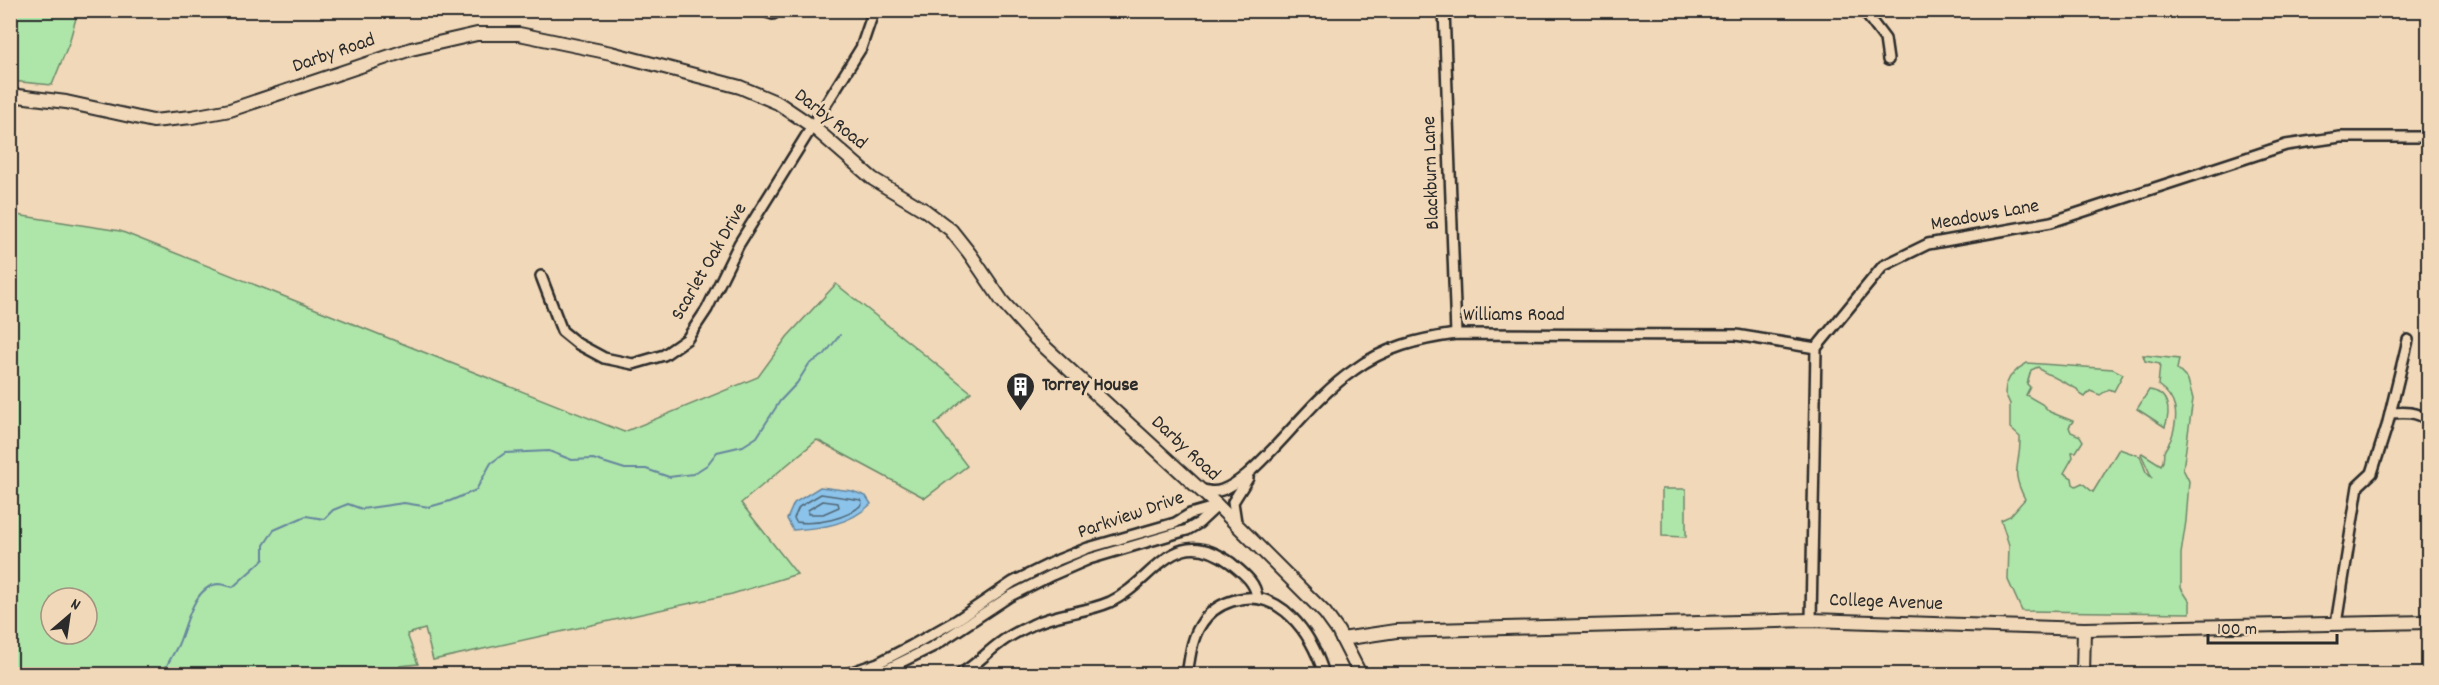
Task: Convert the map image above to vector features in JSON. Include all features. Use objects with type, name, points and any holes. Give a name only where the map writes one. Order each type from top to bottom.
[{"type":"main road","name":"Darby Road","points":[[10,95],[66,102],[153,121],[192,117],[230,110],[411,49],[477,34],[519,34],[611,52],[722,81],[778,103],[812,126],[873,179],[926,211],[951,230],[1002,301],[1035,338],[1218,506],[1299,584],[1325,613],[1342,639],[1360,675]]},
{"type":"main road","name":"College Avenue","points":[[1342,639],[1396,631],[1811,620],[2084,630],[2428,622]]},
{"type":"main road","points":[[2083,675],[2084,630]]},
{"type":"street","points":[[761,10],[773,14]]},
{"type":"street","name":"Scarlet Oak Drive","points":[[541,276],[562,332],[604,358],[633,364],[664,356],[687,339],[707,309],[739,244],[861,48],[874,10]]},
{"type":"street","name":"Blackburn Lane","points":[[1444,10],[1456,334]]},
{"type":"street","points":[[1863,10],[1885,39],[1888,60]]},
{"type":"street","name":"Meadows Lane","points":[[1816,348],[1883,266],[1928,244],[2051,222],[2286,145],[2340,137],[2428,138]]},
{"type":"street","name":"Williams Road","points":[[1198,488],[1208,492],[1220,491],[1235,484],[1352,371],[1390,349],[1420,339],[1456,334],[1736,335],[1816,348]]},
{"type":"street","points":[[2336,624],[2358,486],[2372,473],[2408,340]]},
{"type":"street","points":[[1811,620],[1816,348]]},
{"type":"street","points":[[2390,413],[2405,412],[2422,415],[2428,420]]},
{"type":"street","name":"Williams Road","points":[[1237,526],[1233,502],[1258,464]]},
{"type":"street","name":"Parkview Drive","points":[[846,675],[878,663],[932,635],[1016,580],[1058,560],[1193,527],[1218,506]]},
{"type":"street","points":[[960,675],[1000,643],[1034,624],[1092,608],[1117,598],[1167,557],[1188,548],[1204,549],[1220,556],[1253,583],[1257,598]]},
{"type":"street","name":"Parkview Drive","points":[[877,675],[933,646],[1021,590],[1105,549]]},
{"type":"street","points":[[1016,580],[1021,590]]},
{"type":"street","points":[[1187,675],[1196,634],[1204,620],[1219,606],[1240,598],[1257,598],[1277,605],[1298,623],[1319,656],[1324,675]]},
{"type":"green space","points":[[10,11],[78,11],[69,43],[52,85],[11,81]]},
{"type":"green space","points":[[10,214],[120,231],[624,432],[758,377],[787,337],[836,284],[971,392],[935,424],[967,466],[925,498],[817,440],[741,503],[797,574],[732,594],[433,660],[425,629],[407,634],[418,664],[400,666],[394,674],[11,674]]},
{"type":"green space","points":[[2143,355],[2179,359],[2177,369],[2188,380],[2193,399],[2183,469],[2189,481],[2181,554],[2181,588],[2190,602],[2190,613],[2022,611],[2008,580],[2009,545],[2001,520],[2010,516],[2025,499],[2017,474],[2020,437],[2010,428],[2010,404],[2005,393],[2006,385],[2010,377],[2027,363],[2113,369],[2123,374],[2114,391],[2109,389],[2100,395],[2090,391],[2085,397],[2077,389],[2038,367],[2031,370],[2027,384],[2030,387],[2026,395],[2042,404],[2050,412],[2073,421],[2069,427],[2071,432],[2080,436],[2083,441],[2076,452],[2072,452],[2073,457],[2064,473],[2072,478],[2076,486],[2082,483],[2093,492],[2119,449],[2140,456],[2146,472],[2152,478],[2141,454],[2161,465],[2163,462],[2165,450],[2174,431],[2175,409],[2170,396],[2158,385],[2160,364],[2145,361]]},
{"type":"green space","points":[[2149,390],[2161,394],[2167,403],[2168,415],[2165,427],[2137,409]]},
{"type":"green space","points":[[1662,489],[1686,489],[1686,537],[1662,536]]},
{"type":"water","points":[[820,487],[852,491],[866,496],[871,504],[854,517],[835,524],[793,530],[787,519],[794,503]]},
{"type":"waterway","points":[[163,674],[178,645],[196,600],[202,592],[209,586],[218,584],[233,587],[264,559],[264,545],[274,530],[306,516],[324,519],[333,510],[348,504],[362,509],[404,503],[429,507],[450,501],[476,490],[491,463],[505,453],[549,451],[572,460],[593,459],[625,469],[646,469],[669,477],[693,474],[707,465],[717,452],[743,446],[757,437],[780,401],[797,383],[809,364],[824,355],[840,335]]},
{"type":"place","name":"Torrey House","points":[[1021,412]]}]
